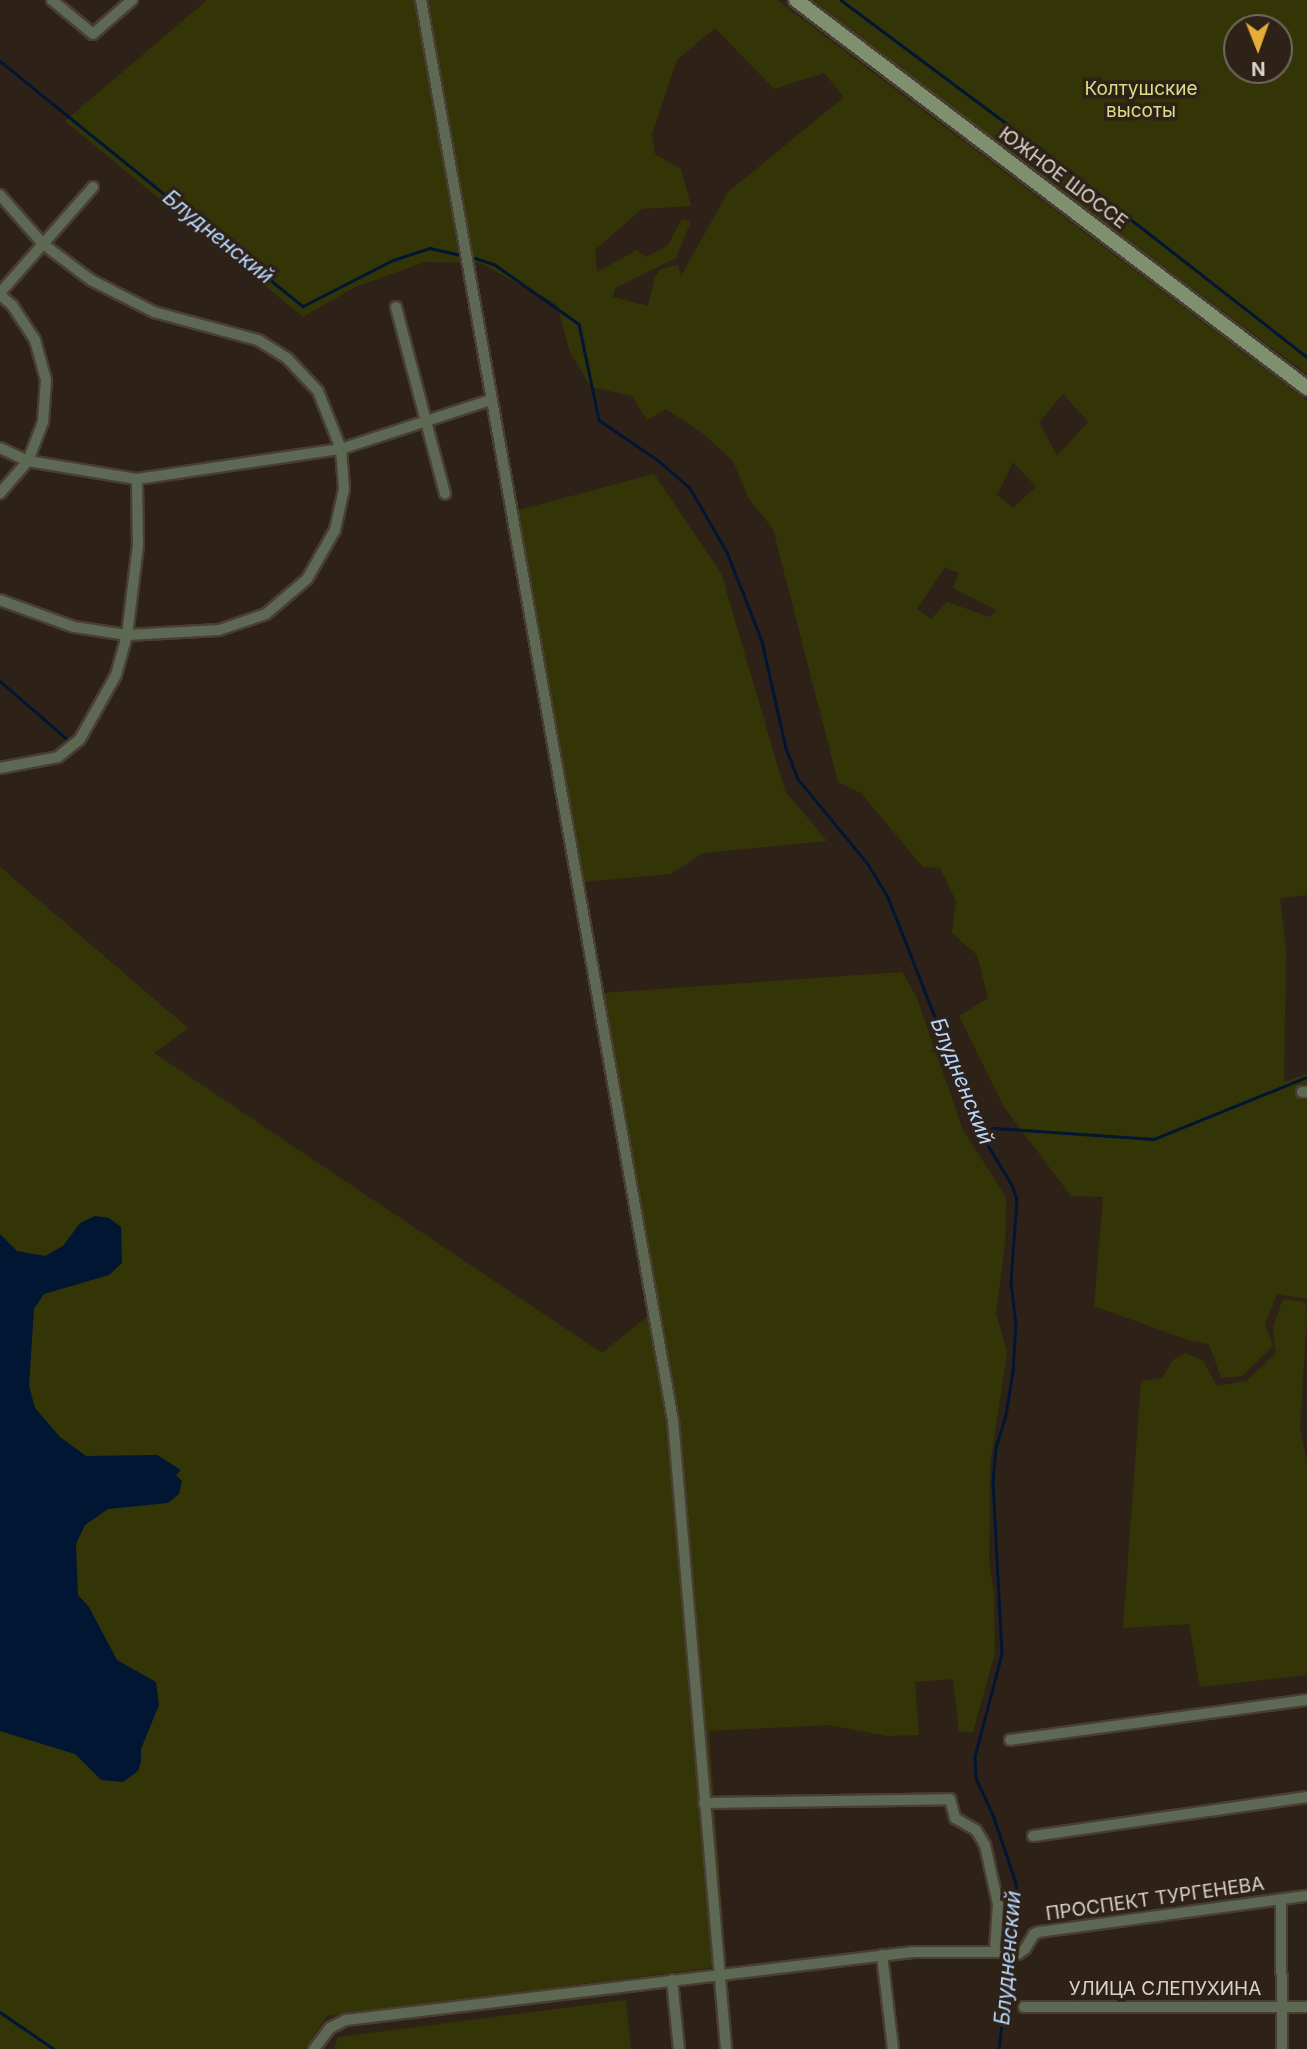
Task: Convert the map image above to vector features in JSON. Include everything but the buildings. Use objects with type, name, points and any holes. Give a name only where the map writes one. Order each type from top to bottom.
[{"type":"street","points":[[52,0],[93,34],[132,0]]},
{"type":"street","points":[[421,0],[673,1420],[726,2049]]},
{"type":"street","name":"ЮЖНОЕ ШОССЕ","points":[[796,0],[1307,388]]},
{"type":"street","points":[[0,494],[28,461],[43,422],[46,380],[35,340],[12,305],[0,294],[93,187]]},
{"type":"street","points":[[0,195],[43,244],[90,280],[154,312],[258,340],[287,358],[318,391],[341,449],[344,489],[335,530],[307,579],[266,614],[219,630],[127,635],[74,627],[0,600]]},
{"type":"street","points":[[396,307],[428,420],[445,494]]},
{"type":"street","points":[[0,448],[28,461],[137,479],[341,449],[491,400]]},
{"type":"street","points":[[0,768],[58,757],[80,739],[116,675],[127,635],[138,546],[137,479]]},
{"type":"street","points":[[1010,1740],[1307,1700]]},
{"type":"street","points":[[1033,1836],[1307,1797]]},
{"type":"street","points":[[314,2049],[330,2028],[346,2020],[882,1955],[941,1950],[1000,1951],[999,1913],[985,1845],[976,1830],[955,1818],[950,1799],[704,1803]]},
{"type":"street","name":"ПРОСПЕКТ ТУРГЕНЕВА","points":[[1018,1954],[1025,1949],[1034,1934],[1039,1932],[1307,1896]]},
{"type":"street","points":[[1281,1899],[1282,2049]]},
{"type":"street","points":[[882,1955],[893,2049]]},
{"type":"street","points":[[672,1980],[679,2049]]},
{"type":"street","name":"УЛИЦА СЛЕПУХИНА","points":[[1024,2007],[1307,2007]]},
{"type":"green space","points":[[207,0],[777,0],[1307,401],[1307,895],[1280,898],[1286,949],[1284,1082],[1307,1074],[1307,1299],[1277,1294],[1265,1324],[1273,1346],[1242,1376],[1221,1378],[1209,1344],[1188,1340],[1094,1306],[1103,1197],[1071,1196],[1004,1107],[959,1016],[988,998],[977,955],[952,933],[956,901],[940,868],[923,867],[861,793],[838,782],[773,529],[748,497],[733,461],[700,431],[666,409],[647,420],[632,396],[591,387],[570,352],[557,304],[480,263],[425,262],[355,287],[303,317],[65,121]],"holes":[[[715,28],[774,89],[824,73],[844,97],[728,192],[681,276],[678,265],[661,269],[655,276],[648,306],[613,297],[615,288],[676,258],[691,221],[682,219],[668,245],[646,257],[637,250],[597,272],[595,250],[642,209],[691,206],[681,169],[655,154],[652,134],[677,60]],[[1063,394],[1088,422],[1057,456],[1039,422]],[[1013,462],[1036,487],[1013,508],[997,495]],[[945,567],[959,573],[953,588],[996,610],[990,617],[947,602],[931,619],[917,609]]]},
{"type":"green space","name":"Колтушские высоты","points":[[813,0],[1307,0],[1307,374],[998,142]]},
{"type":"green space","points":[[654,474],[721,573],[785,791],[827,841],[703,853],[671,874],[582,882],[515,511]]},
{"type":"green space","points":[[0,867],[188,1028],[154,1053],[602,1353],[659,1307],[602,993],[902,972],[916,996],[963,1130],[1006,1197],[1005,1244],[996,1313],[1007,1353],[990,1464],[989,1563],[994,1593],[995,1653],[973,1732],[959,1732],[953,1679],[915,1682],[919,1735],[887,1736],[829,1725],[709,1731],[726,1966],[327,2016],[311,2039],[313,2041],[309,2049],[0,2049]]},
{"type":"green space","points":[[1283,1299],[1305,1302],[1307,1315],[1300,1427],[1307,1463],[1307,1675],[1200,1687],[1189,1624],[1123,1628],[1141,1381],[1162,1378],[1173,1360],[1186,1353],[1203,1361],[1217,1386],[1247,1381],[1276,1353],[1273,1327]]},
{"type":"green space","points":[[626,2000],[631,2049],[334,2049],[338,2037]]},
{"type":"water","points":[[95,1216],[109,1218],[121,1227],[122,1263],[109,1275],[44,1294],[34,1309],[29,1386],[35,1408],[60,1437],[86,1456],[157,1455],[181,1470],[176,1475],[182,1481],[179,1494],[168,1503],[108,1509],[85,1525],[76,1544],[78,1595],[89,1607],[117,1660],[156,1682],[159,1705],[141,1749],[141,1762],[138,1771],[123,1782],[101,1780],[75,1754],[0,1731],[0,1234],[17,1251],[45,1256],[63,1246],[80,1223]]},
{"type":"waterway","points":[[841,0],[1046,153],[1307,357]]},
{"type":"waterway","name":"Блудненский","points":[[0,61],[303,306],[393,260],[430,248],[460,255]]},
{"type":"waterway","name":"Блудненский","points":[[475,258],[494,264],[579,324],[599,420],[659,461],[690,488],[727,552],[762,641],[786,748],[798,779],[868,864],[888,897],[981,1134],[1012,1185],[1017,1199],[1011,1282],[1016,1324],[1013,1372],[1006,1415],[996,1448],[993,1482],[1002,1654],[975,1757],[976,1778],[993,1815],[1016,1883],[1014,1933],[999,2049]]},
{"type":"waterway","points":[[0,681],[66,738]]},
{"type":"waterway","points":[[981,1134],[994,1128],[1154,1139],[1307,1077]]},
{"type":"waterway","points":[[0,2012],[54,2049]]}]
